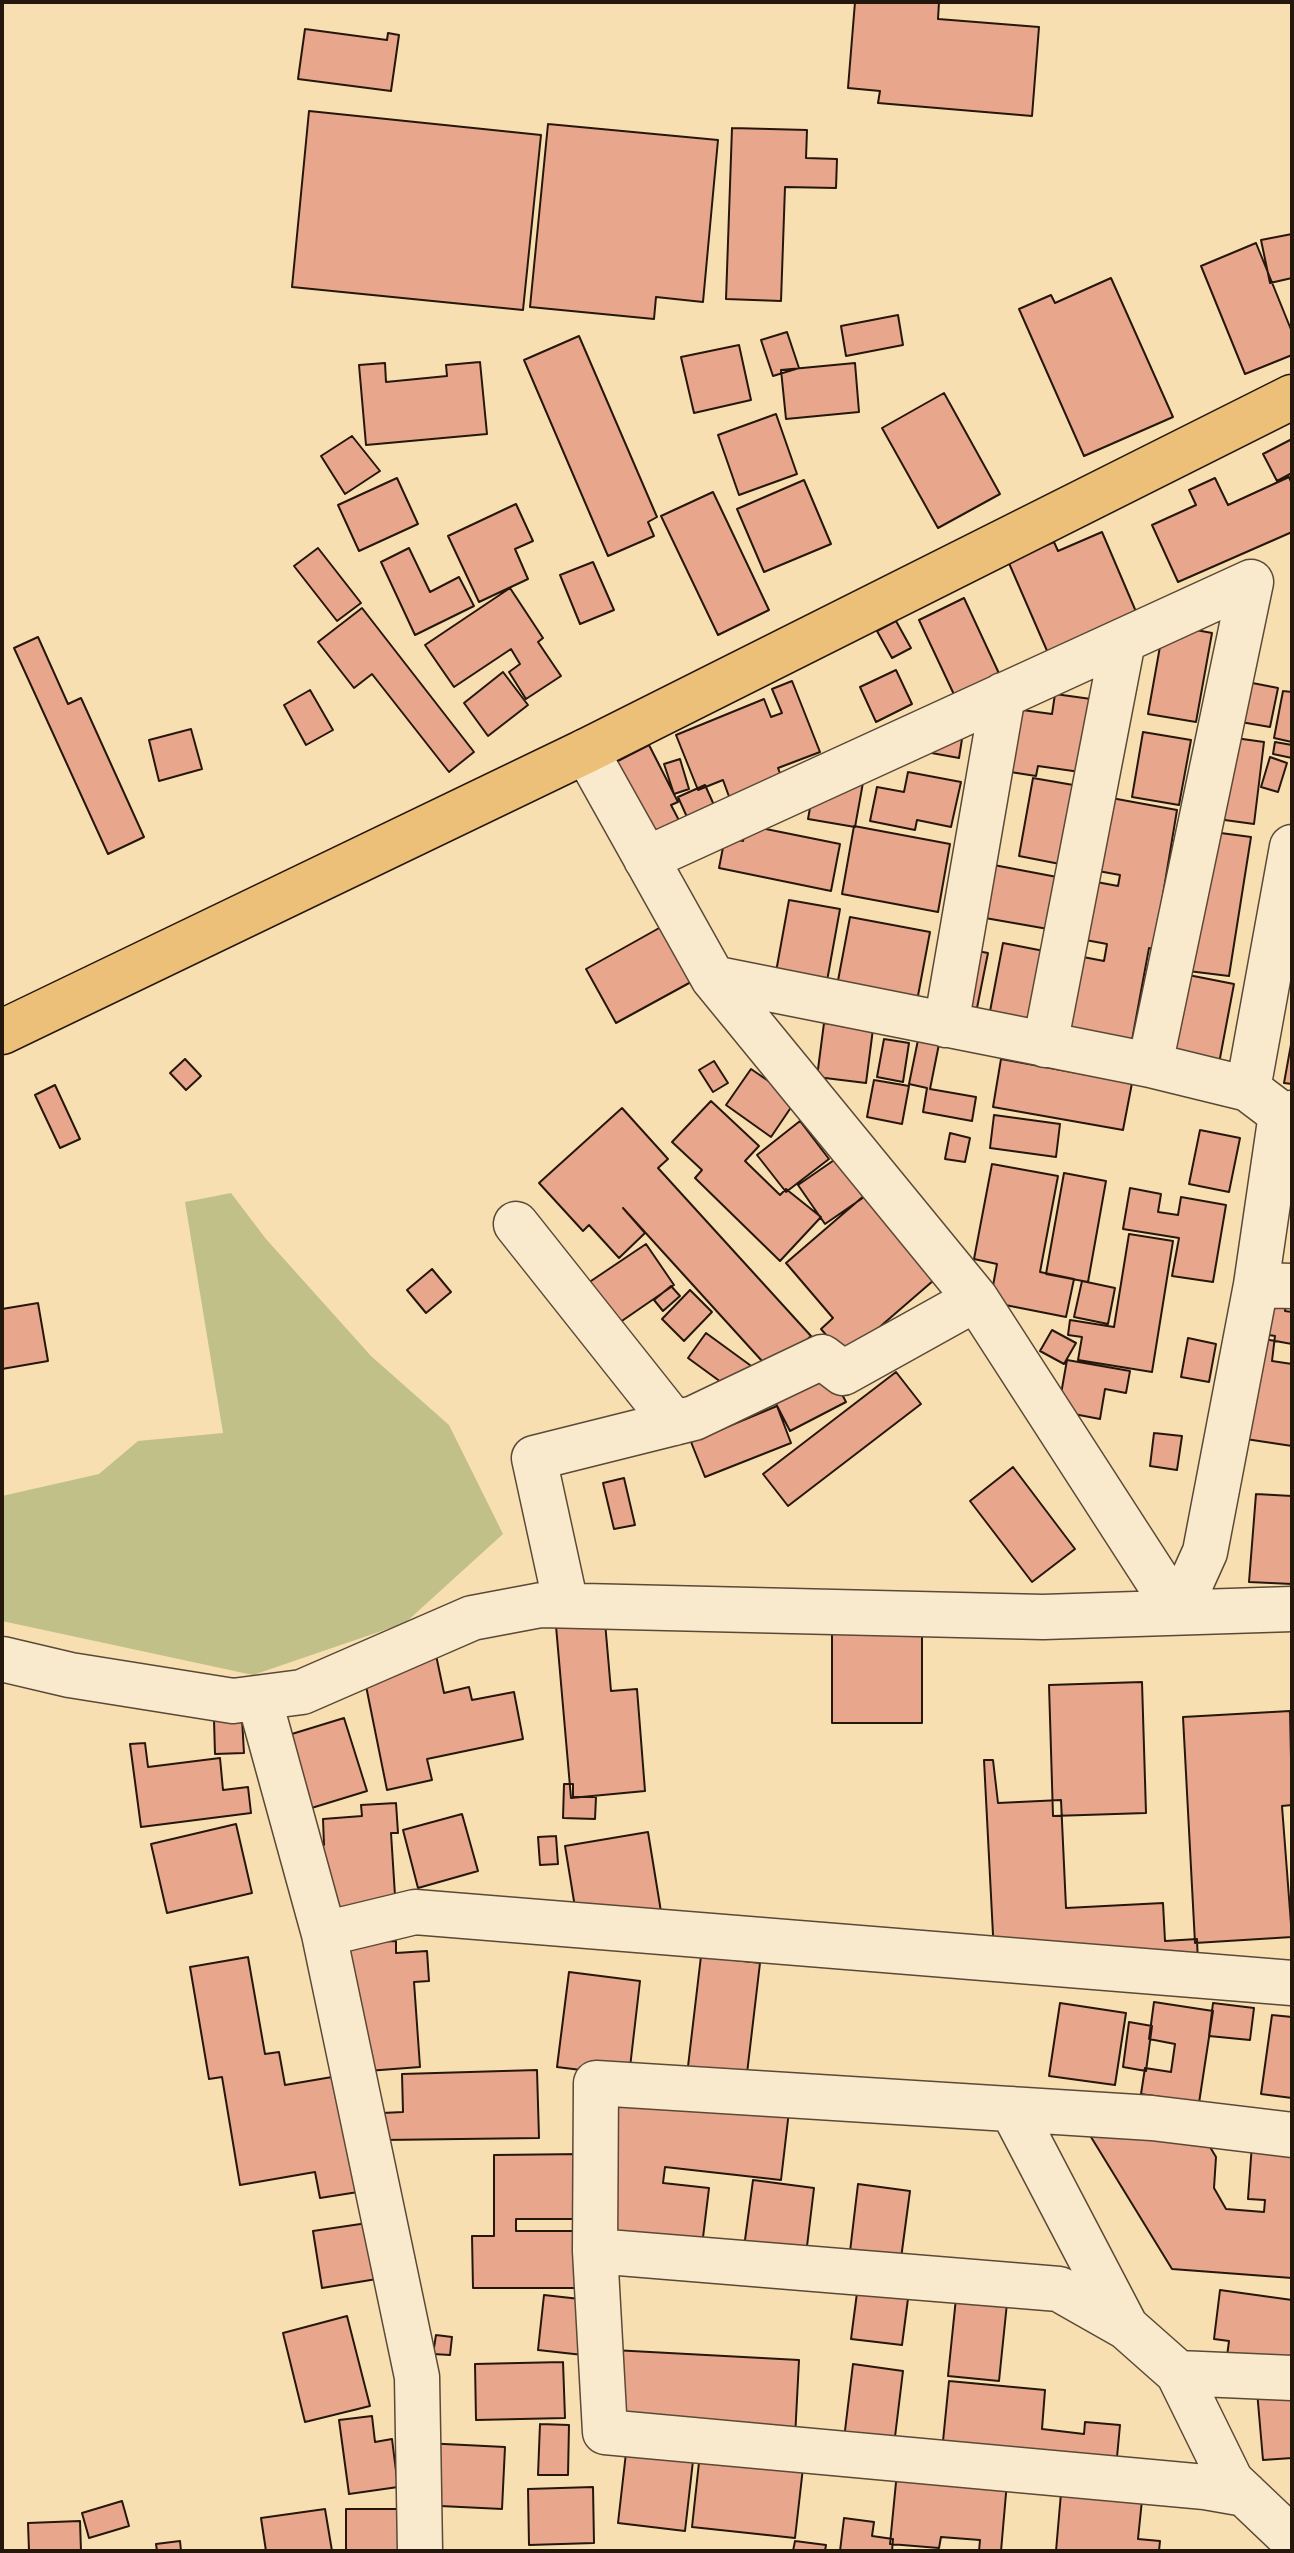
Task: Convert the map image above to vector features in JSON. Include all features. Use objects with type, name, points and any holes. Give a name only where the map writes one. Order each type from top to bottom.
[{"type":"main road","points":[[2,1032],[586,751],[1292,397]]},
{"type":"street","points":[[646,859],[1251,582],[1150,1065]]},
{"type":"street","points":[[1045,1045],[1123,641]]},
{"type":"street","points":[[946,1025],[1003,695]]},
{"type":"street","points":[[586,751],[713,978],[976,1299],[1178,1612]]},
{"type":"street","points":[[1178,1612],[1205,1552],[1274,1286],[1274,1105],[1292,847]]},
{"type":"street","points":[[713,978],[1150,1065],[1274,1105]]},
{"type":"street","points":[[516,1224],[674,1423]]},
{"type":"street","points":[[566,1605],[534,1458],[694,1418],[822,1357],[843,1373],[976,1299]]},
{"type":"street","points":[[2,1659],[70,1675],[218,1699],[259,1698],[302,1692],[472,1618],[541,1605],[1043,1617],[1292,1609]]},
{"type":"street","points":[[259,1698],[324,1934],[417,2377],[420,2551]]},
{"type":"street","points":[[324,1934],[415,1912],[1292,1983]]},
{"type":"street","points":[[1245,2494],[1205,2487],[605,2432],[595,2251],[596,2083],[1152,2118],[1292,2135]]},
{"type":"street","points":[[1012,2109],[1126,2327]]},
{"type":"street","points":[[595,2251],[1059,2289],[1126,2327],[1178,2373],[1231,2481],[1292,2539]]},
{"type":"street","points":[[1178,2373],[1292,2378]]},
{"type":"shaded area","points":[[231,1193],[266,1239],[371,1356],[449,1425],[503,1534],[405,1623],[253,1675],[2,1621],[2,1496],[99,1474],[138,1441],[223,1433],[185,1202]]},
{"type":"building","points":[[855,2],[939,2],[938,19],[1039,27],[1032,116],[878,103],[880,91],[848,88]]},
{"type":"building","points":[[305,29],[387,40],[388,33],[399,35],[391,91],[298,79]]},
{"type":"building","points":[[309,111],[541,135],[523,310],[292,287]]},
{"type":"building","points":[[548,124],[718,140],[703,302],[656,297],[654,319],[530,307]]},
{"type":"building","points":[[732,128],[807,130],[806,158],[837,159],[836,188],[785,187],[781,301],[726,299]]},
{"type":"building","points":[[1292,234],[1292,278],[1270,283],[1261,240]]},
{"type":"building","points":[[1256,243],[1292,332],[1292,355],[1245,374],[1201,266]]},
{"type":"building","points":[[1111,278],[1173,417],[1084,456],[1019,309],[1051,295],[1055,303]]},
{"type":"building","points":[[898,315],[903,345],[846,356],[841,326]]},
{"type":"building","points":[[787,332],[799,368],[773,376],[761,340]]},
{"type":"building","points":[[579,336],[657,517],[648,522],[654,536],[608,556],[524,360]]},
{"type":"building","points":[[739,345],[751,400],[694,413],[681,357]]},
{"type":"building","points":[[480,362],[487,434],[366,445],[359,365],[385,363],[386,382],[447,376],[446,365]]},
{"type":"building","points":[[855,363],[859,412],[786,419],[781,370]]},
{"type":"building","points":[[944,393],[1000,494],[938,528],[882,428]]},
{"type":"building","points":[[776,414],[797,474],[739,495],[718,435]]},
{"type":"building","points":[[352,436],[380,471],[345,494],[321,456]]},
{"type":"building","points":[[1292,439],[1292,473],[1277,481],[1263,454]]},
{"type":"building","points":[[1289,477],[1292,484],[1292,532],[1178,582],[1152,525],[1196,505],[1189,490],[1215,478],[1228,505]]},
{"type":"building","points":[[397,478],[418,524],[359,551],[338,505]]},
{"type":"building","points":[[804,480],[831,544],[764,572],[737,509]]},
{"type":"building","points":[[713,492],[769,610],[718,635],[661,516]]},
{"type":"building","points":[[516,504],[533,541],[515,549],[528,579],[479,602],[448,536]]},
{"type":"building","points":[[1102,532],[1137,614],[1048,653],[1008,561],[1054,542],[1058,551]]},
{"type":"building","points":[[318,548],[361,603],[337,621],[294,566]]},
{"type":"building","points":[[409,548],[430,592],[459,577],[474,606],[415,635],[381,562]]},
{"type":"building","points":[[593,562],[614,610],[580,624],[560,575]]},
{"type":"building","points":[[510,588],[543,638],[538,642],[561,676],[526,699],[509,672],[520,664],[511,649],[454,687],[425,645]]},
{"type":"building","points":[[964,598],[1003,682],[958,703],[919,620]]},
{"type":"building","points":[[362,608],[474,752],[449,772],[372,674],[354,688],[318,642]]},
{"type":"building","points":[[896,621],[911,648],[892,658],[877,631]]},
{"type":"building","points":[[1164,624],[1212,633],[1196,722],[1148,714]]},
{"type":"building","points":[[38,637],[68,704],[81,698],[144,837],[108,854],[14,648]]},
{"type":"building","points":[[896,670],[912,704],[876,722],[860,687]]},
{"type":"building","points":[[503,672],[528,705],[488,736],[464,703]]},
{"type":"building","points":[[1237,680],[1278,688],[1270,727],[1229,720]]},
{"type":"building","points":[[792,681],[820,752],[778,768],[783,781],[731,802],[723,780],[698,790],[676,735],[764,699],[771,717],[782,713],[772,689]]},
{"type":"building","points":[[310,690],[333,730],[306,745],[284,705]]},
{"type":"building","points":[[1283,691],[1292,692],[1292,742],[1274,738]]},
{"type":"building","points":[[1055,694],[1091,699],[1080,772],[1038,766],[1036,776],[991,769],[1000,707],[1052,714]]},
{"type":"building","points":[[191,729],[202,769],[159,781],[149,740]]},
{"type":"building","points":[[1143,732],[1191,740],[1179,805],[1132,797]]},
{"type":"building","points":[[930,734],[962,739],[959,758],[926,752]]},
{"type":"building","points":[[1221,736],[1264,742],[1254,824],[1210,818]]},
{"type":"building","points":[[1275,742],[1292,745],[1292,758],[1273,754]]},
{"type":"building","points":[[649,745],[678,802],[671,805],[683,828],[650,845],[610,765]]},
{"type":"building","points":[[1270,757],[1287,763],[1278,792],[1261,787]]},
{"type":"building","points":[[680,759],[689,789],[674,794],[664,764]]},
{"type":"building","points":[[908,772],[961,782],[951,827],[917,820],[915,830],[870,821],[877,787],[904,792]]},
{"type":"building","points":[[864,777],[855,827],[808,819],[814,786]]},
{"type":"building","points":[[1033,778],[1079,786],[1065,865],[1019,856]]},
{"type":"building","points":[[705,785],[718,814],[691,826],[678,797]]},
{"type":"building","points":[[1084,793],[1177,810],[1154,949],[1149,948],[1130,1051],[1042,1035],[1057,952],[1104,961],[1107,944],[1064,936],[1075,878],[1118,886],[1120,875],[1071,866]]},
{"type":"building","points":[[746,825],[840,844],[831,891],[719,868],[725,837],[743,841]]},
{"type":"building","points":[[854,826],[950,844],[938,912],[842,894]]},
{"type":"building","points":[[1198,830],[1251,837],[1229,976],[1180,970]]},
{"type":"building","points":[[978,862],[1057,877],[1048,929],[968,915]]},
{"type":"building","points":[[789,900],[840,909],[825,992],[774,983]]},
{"type":"building","points":[[850,917],[930,932],[917,1001],[837,986]]},
{"type":"building","points":[[661,927],[691,982],[616,1023],[586,969]]},
{"type":"building","points":[[1003,943],[1044,951],[1029,1034],[987,1027]]},
{"type":"building","points":[[972,950],[988,953],[976,1013],[951,1008]]},
{"type":"building","points":[[1168,971],[1234,984],[1217,1074],[1151,1062]]},
{"type":"building","points":[[824,1023],[873,1029],[866,1083],[817,1077]]},
{"type":"building","points":[[884,1039],[909,1043],[903,1082],[877,1077]]},
{"type":"building","points":[[1292,1039],[1292,1084],[1284,1083]]},
{"type":"building","points":[[918,1040],[939,1044],[930,1089],[976,1097],[972,1121],[923,1112],[927,1088],[909,1084]]},
{"type":"building","points":[[185,1059],[201,1076],[186,1090],[170,1073]]},
{"type":"building","points":[[1001,1059],[1132,1083],[1123,1130],[993,1107]]},
{"type":"building","points":[[714,1061],[728,1083],[713,1092],[699,1070]]},
{"type":"building","points":[[751,1069],[796,1100],[771,1137],[726,1105]]},
{"type":"building","points":[[874,1080],[909,1086],[902,1124],[867,1117]]},
{"type":"building","points":[[55,1085],[80,1139],[60,1148],[35,1095]]},
{"type":"building","points":[[711,1101],[759,1146],[745,1161],[780,1195],[786,1189],[821,1217],[780,1261],[695,1178],[702,1170],[672,1142]]},
{"type":"building","points":[[622,1108],[668,1159],[658,1168],[811,1336],[772,1372],[623,1208],[645,1233],[619,1258],[589,1225],[583,1231],[539,1183]]},
{"type":"building","points":[[994,1115],[1060,1124],[1056,1157],[990,1148]]},
{"type":"building","points":[[800,1121],[829,1159],[786,1192],[757,1155]]},
{"type":"building","points":[[1200,1130],[1240,1138],[1229,1192],[1189,1184]]},
{"type":"building","points":[[950,1133],[970,1138],[965,1162],[945,1159]]},
{"type":"building","points":[[853,1147],[880,1186],[825,1224],[798,1185]]},
{"type":"building","points":[[992,1164],[1058,1176],[1040,1272],[1074,1279],[1066,1317],[990,1302],[997,1264],[974,1259]]},
{"type":"building","points":[[1064,1173],[1106,1181],[1088,1282],[1046,1274]]},
{"type":"building","points":[[873,1188],[934,1280],[845,1357],[821,1329],[833,1318],[786,1263]]},
{"type":"building","points":[[1130,1188],[1161,1194],[1158,1212],[1178,1215],[1181,1197],[1226,1205],[1213,1282],[1172,1276],[1179,1238],[1123,1229]]},
{"type":"building","points":[[1129,1234],[1173,1241],[1152,1372],[1078,1360],[1082,1337],[1068,1335],[1070,1320],[1114,1327]]},
{"type":"building","points":[[646,1244],[674,1285],[616,1325],[588,1283]]},
{"type":"building","points":[[432,1269],[451,1292],[426,1313],[407,1290]]},
{"type":"building","points":[[1082,1281],[1115,1288],[1108,1324],[1074,1317]]},
{"type":"building","points":[[671,1286],[680,1296],[663,1311],[654,1300]]},
{"type":"building","points":[[690,1290],[712,1312],[684,1341],[662,1319]]},
{"type":"building","points":[[1261,1292],[1287,1296],[1285,1311],[1292,1312],[1292,1344],[1253,1337]]},
{"type":"building","points":[[38,1303],[48,1361],[2,1369],[2,1309]]},
{"type":"building","points":[[1052,1330],[1076,1343],[1064,1364],[1040,1351]]},
{"type":"building","points":[[706,1333],[754,1368],[736,1393],[688,1358]]},
{"type":"building","points":[[1256,1333],[1275,1336],[1272,1361],[1292,1364],[1292,1446],[1239,1438]]},
{"type":"building","points":[[1188,1338],[1216,1344],[1209,1382],[1181,1377]]},
{"type":"building","points":[[1067,1360],[1130,1371],[1126,1393],[1105,1389],[1100,1419],[1058,1411]]},
{"type":"building","points":[[829,1369],[846,1402],[790,1431],[773,1398]]},
{"type":"building","points":[[896,1372],[921,1404],[788,1506],[763,1474]]},
{"type":"building","points":[[777,1406],[791,1443],[705,1477],[691,1442]]},
{"type":"building","points":[[1154,1433],[1182,1436],[1177,1470],[1150,1466]]},
{"type":"building","points":[[1013,1467],[1075,1549],[1032,1582],[970,1501]]},
{"type":"building","points":[[624,1478],[635,1525],[614,1529],[603,1483]]},
{"type":"building","points":[[1256,1494],[1292,1496],[1292,1584],[1249,1582]]},
{"type":"building","points":[[605,1622],[611,1691],[637,1689],[645,1791],[571,1798],[556,1626]]},
{"type":"building","points":[[832,1629],[922,1629],[922,1723],[832,1723]]},
{"type":"building","points":[[436,1655],[444,1693],[469,1687],[472,1700],[514,1692],[523,1739],[427,1759],[432,1780],[387,1790],[363,1671]]},
{"type":"building","points":[[1142,1682],[1146,1813],[1053,1816],[1049,1685]]},
{"type":"building","points":[[1290,1711],[1292,1805],[1282,1806],[1292,1937],[1195,1943],[1183,1717]]},
{"type":"building","points":[[344,1718],[367,1791],[305,1810],[282,1737]]},
{"type":"building","points":[[242,1719],[244,1753],[215,1754],[214,1720]]},
{"type":"building","points":[[145,1743],[148,1767],[220,1758],[223,1790],[248,1787],[251,1813],[141,1827],[130,1744]]},
{"type":"building","points":[[984,1760],[993,1760],[998,1803],[1061,1800],[1066,1908],[1163,1903],[1165,1941],[1197,1939],[1198,1965],[994,1954]]},
{"type":"building","points":[[564,1784],[573,1784],[573,1797],[596,1797],[595,1819],[563,1818]]},
{"type":"building","points":[[396,1803],[398,1833],[391,1833],[396,1911],[323,1916],[318,1845],[324,1845],[323,1819],[362,1816],[361,1805]]},
{"type":"building","points":[[462,1814],[478,1871],[418,1888],[403,1830]]},
{"type":"building","points":[[236,1824],[252,1893],[167,1913],[151,1844]]},
{"type":"building","points":[[648,1832],[663,1924],[580,1938],[565,1846]]},
{"type":"building","points":[[556,1836],[558,1864],[540,1865],[538,1837]]},
{"type":"building","points":[[396,1941],[396,1953],[427,1951],[429,1981],[414,1982],[420,2067],[354,2072],[330,1943]]},
{"type":"building","points":[[701,1956],[760,1963],[746,2082],[687,2075]]},
{"type":"building","points":[[248,1957],[265,2054],[279,2052],[285,2085],[338,2076],[358,2192],[320,2198],[315,2172],[240,2185],[222,2077],[209,2079],[190,1967]]},
{"type":"building","points":[[569,1972],[640,1981],[629,2076],[557,2067]]},
{"type":"building","points":[[1154,2002],[1213,2011],[1199,2103],[1141,2094],[1145,2068],[1171,2072],[1175,2044],[1149,2039]]},
{"type":"building","points":[[1060,2003],[1126,2013],[1115,2085],[1049,2076]]},
{"type":"building","points":[[1213,2003],[1254,2008],[1250,2040],[1209,2036]]},
{"type":"building","points":[[1272,2015],[1292,2017],[1292,2098],[1261,2094]]},
{"type":"building","points":[[1129,2022],[1152,2026],[1146,2071],[1123,2067]]},
{"type":"building","points":[[537,2070],[539,2138],[383,2140],[382,2113],[403,2112],[402,2074]]},
{"type":"building","points":[[602,2098],[789,2111],[781,2180],[665,2167],[663,2183],[709,2188],[701,2254],[603,2243]]},
{"type":"building","points":[[1097,2134],[1207,2142],[1216,2157],[1214,2188],[1226,2209],[1264,2212],[1265,2200],[1248,2199],[1252,2144],[1292,2147],[1292,2278],[1172,2269],[1091,2137]]},
{"type":"building","points":[[583,2154],[583,2219],[516,2219],[516,2231],[582,2231],[582,2288],[473,2288],[472,2236],[494,2236],[494,2155]]},
{"type":"building","points":[[753,2180],[814,2188],[805,2263],[743,2255]]},
{"type":"building","points":[[858,2184],[910,2191],[900,2266],[849,2260]]},
{"type":"building","points":[[381,2221],[389,2277],[322,2288],[313,2231]]},
{"type":"building","points":[[858,2285],[909,2291],[902,2345],[851,2339]]},
{"type":"building","points":[[1220,2290],[1292,2300],[1292,2373],[1226,2364],[1229,2341],[1214,2339]]},
{"type":"building","points":[[544,2295],[589,2300],[583,2355],[538,2350]]},
{"type":"building","points":[[956,2298],[1007,2303],[999,2381],[948,2376]]},
{"type":"building","points":[[347,2316],[370,2406],[305,2422],[283,2333]]},
{"type":"building","points":[[436,2335],[452,2337],[450,2355],[433,2354]]},
{"type":"building","points":[[613,2350],[799,2360],[795,2438],[609,2430]]},
{"type":"building","points":[[563,2362],[565,2418],[476,2420],[475,2364]]},
{"type":"building","points":[[853,2364],[903,2371],[894,2445],[844,2439]]},
{"type":"building","points":[[949,2381],[1045,2390],[1042,2429],[1084,2434],[1085,2422],[1120,2425],[1116,2468],[942,2451]]},
{"type":"building","points":[[1292,2388],[1292,2458],[1263,2460],[1257,2391]]},
{"type":"building","points":[[372,2416],[375,2442],[392,2439],[398,2487],[349,2494],[339,2420]]},
{"type":"building","points":[[540,2424],[569,2425],[568,2475],[538,2475]]},
{"type":"building","points":[[424,2443],[505,2447],[502,2509],[420,2505]]},
{"type":"building","points":[[627,2444],[694,2452],[685,2531],[618,2523]]},
{"type":"building","points":[[700,2453],[804,2459],[795,2538],[692,2527]]},
{"type":"building","points":[[897,2472],[1007,2482],[1001,2551],[979,2551],[980,2540],[941,2537],[939,2548],[890,2544]]},
{"type":"building","points":[[593,2487],[594,2543],[529,2545],[528,2489]]},
{"type":"building","points":[[1061,2493],[1142,2500],[1138,2539],[1160,2541],[1159,2551],[1056,2551]]},
{"type":"building","points":[[122,2501],[129,2526],[89,2538],[82,2513]]},
{"type":"building","points":[[325,2509],[332,2551],[266,2551],[261,2518]]},
{"type":"building","points":[[346,2509],[402,2509],[402,2551],[346,2551]]},
{"type":"building","points":[[844,2518],[874,2522],[872,2536],[893,2539],[892,2551],[840,2551]]},
{"type":"building","points":[[80,2521],[81,2551],[29,2551],[28,2523]]},
{"type":"building","points":[[180,2541],[181,2551],[157,2551],[156,2544]]},
{"type":"building","points":[[795,2541],[826,2545],[825,2551],[793,2551]]}]
